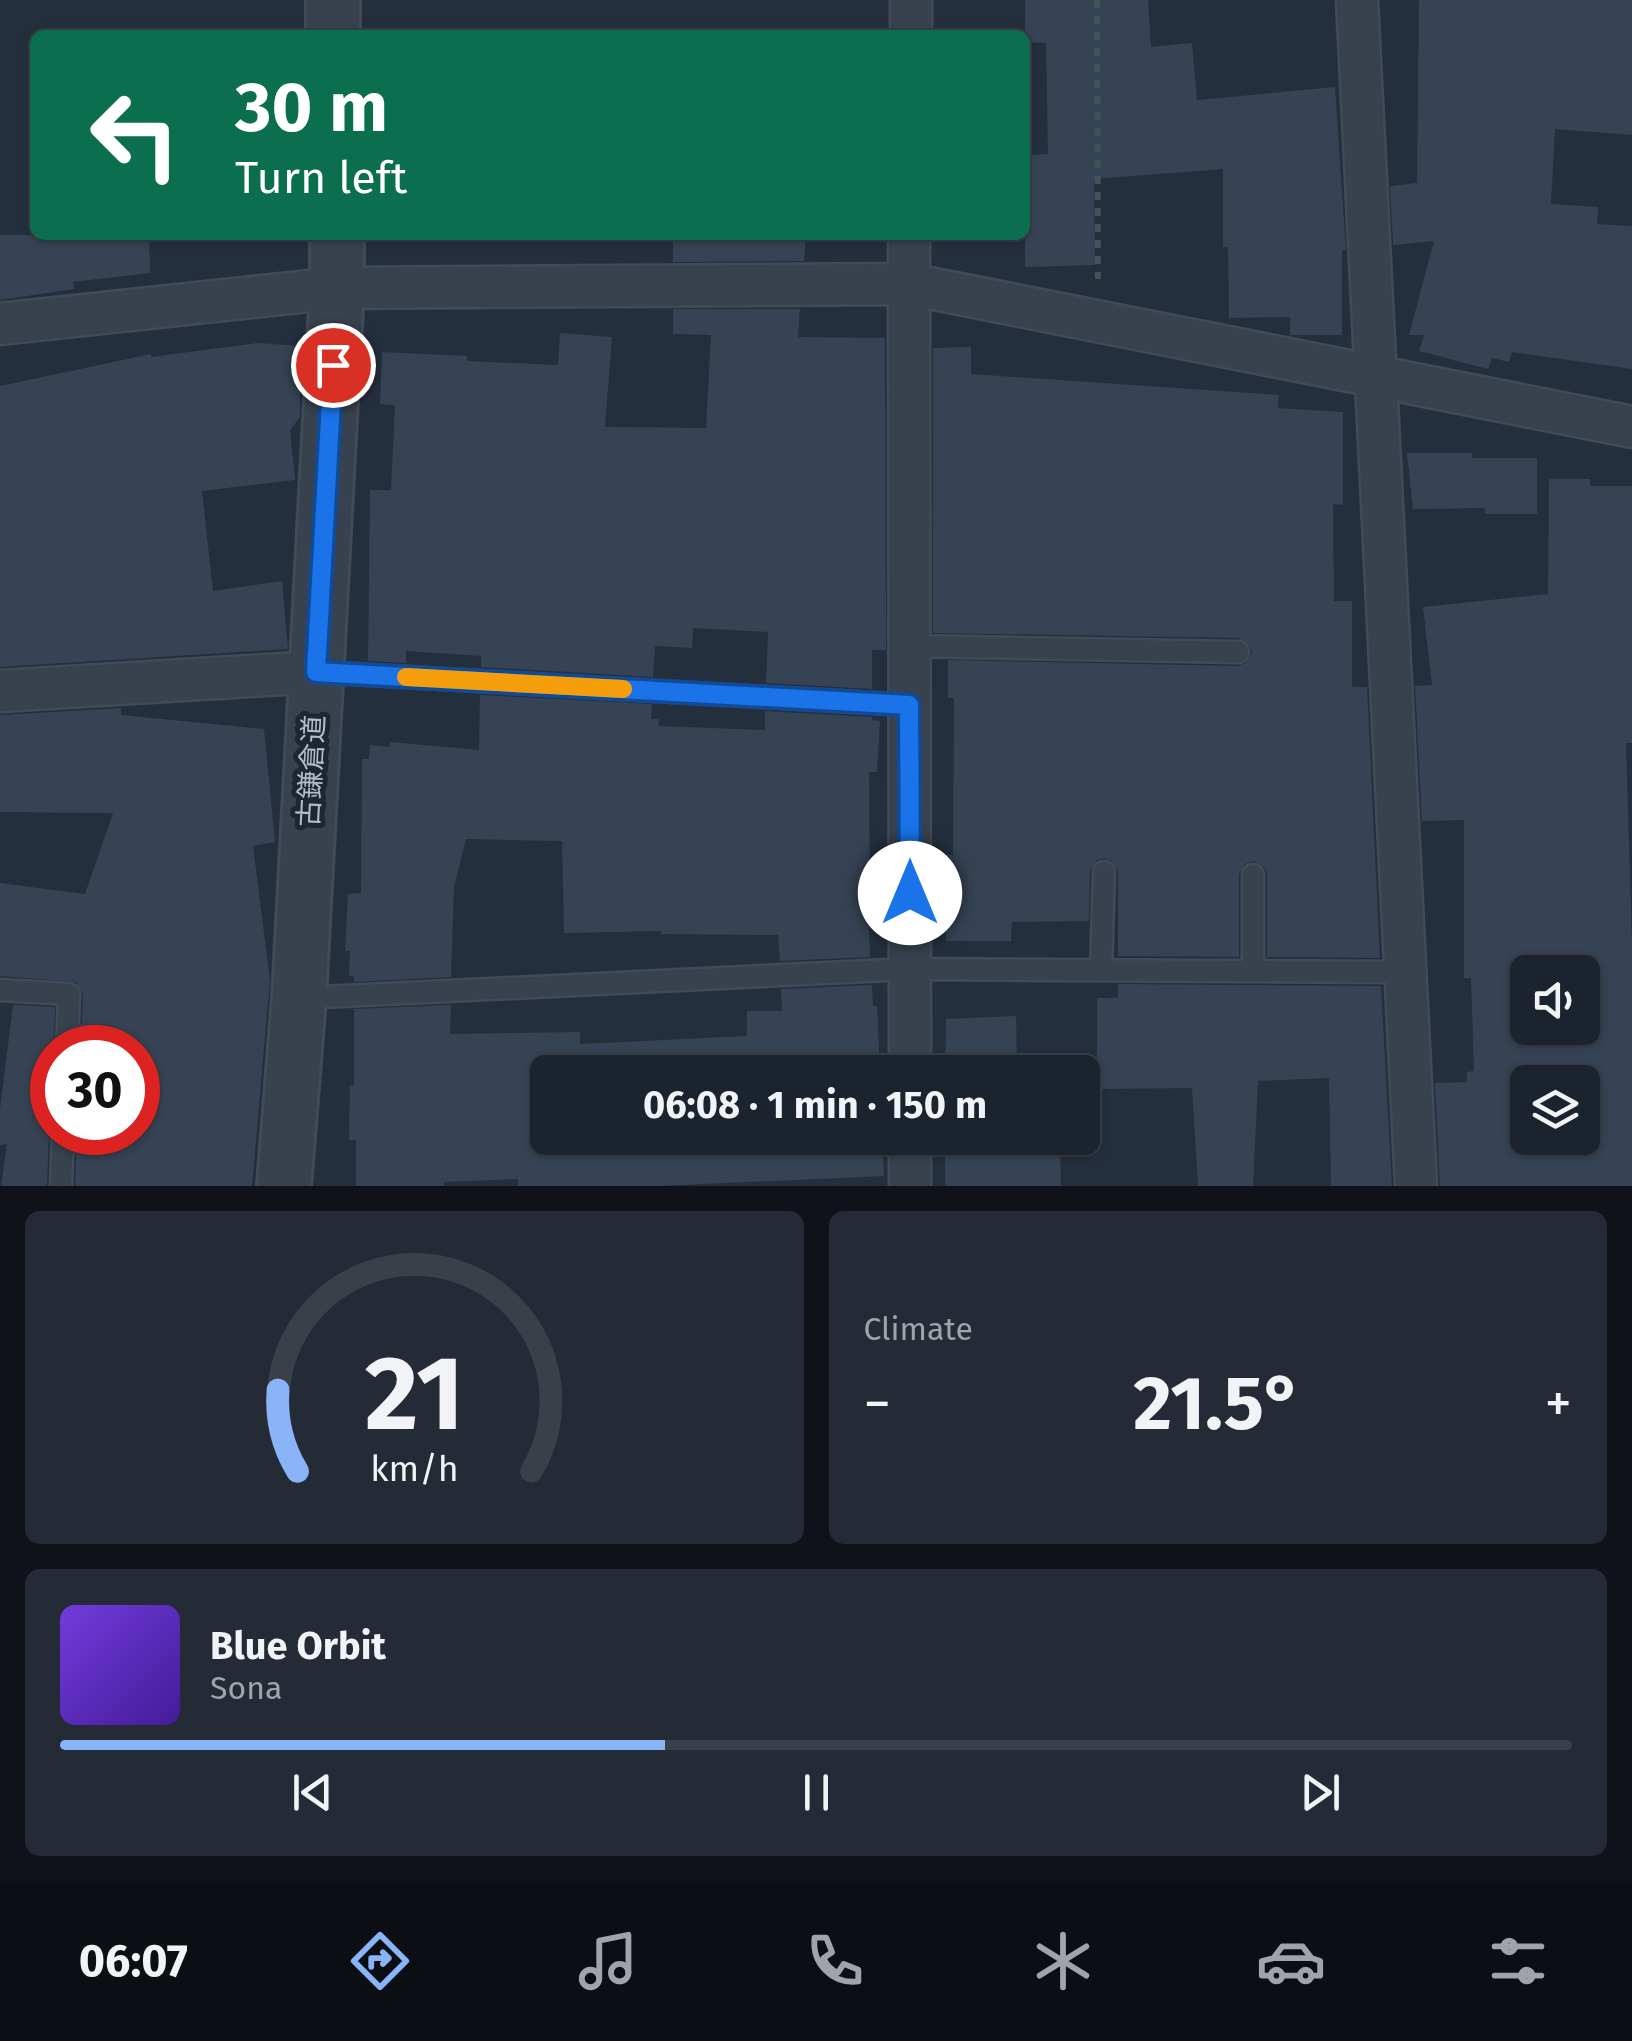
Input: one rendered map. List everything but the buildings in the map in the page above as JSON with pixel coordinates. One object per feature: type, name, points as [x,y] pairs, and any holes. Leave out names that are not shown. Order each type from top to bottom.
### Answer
[{"type":"street","points":[[333,0],[334,30]]},
{"type":"street","points":[[910,30],[911,0]]},
{"type":"street","points":[[1357,0],[1416,1186]]},
{"type":"street","name":"古鎌倉道","points":[[284,1186],[299,998],[338,288],[336,240]]},
{"type":"street","points":[[909,240],[910,1055]]},
{"type":"street","points":[[0,324],[338,288],[909,284],[1628,426]]},
{"type":"street","points":[[0,691],[316,672]]},
{"type":"street","points":[[910,1155],[910,1186]]},
{"type":"lane","points":[[909,646],[1238,652]]},
{"type":"lane","points":[[316,672],[909,705]]},
{"type":"lane","points":[[1101,970],[1104,872]]},
{"type":"lane","points":[[1253,876],[1254,970]]},
{"type":"lane","points":[[299,998],[910,969],[1404,972]]},
{"type":"lane","points":[[0,990],[69,994],[68,1025]]},
{"type":"lane","points":[[61,1186],[62,1155]]},
{"type":"path","points":[[1097,0],[1098,322]]},
{"type":"slow traffic","points":[[406,677],[623,689]]},
{"type":"route","points":[[333,365],[316,672],[909,705],[910,893]]}]
